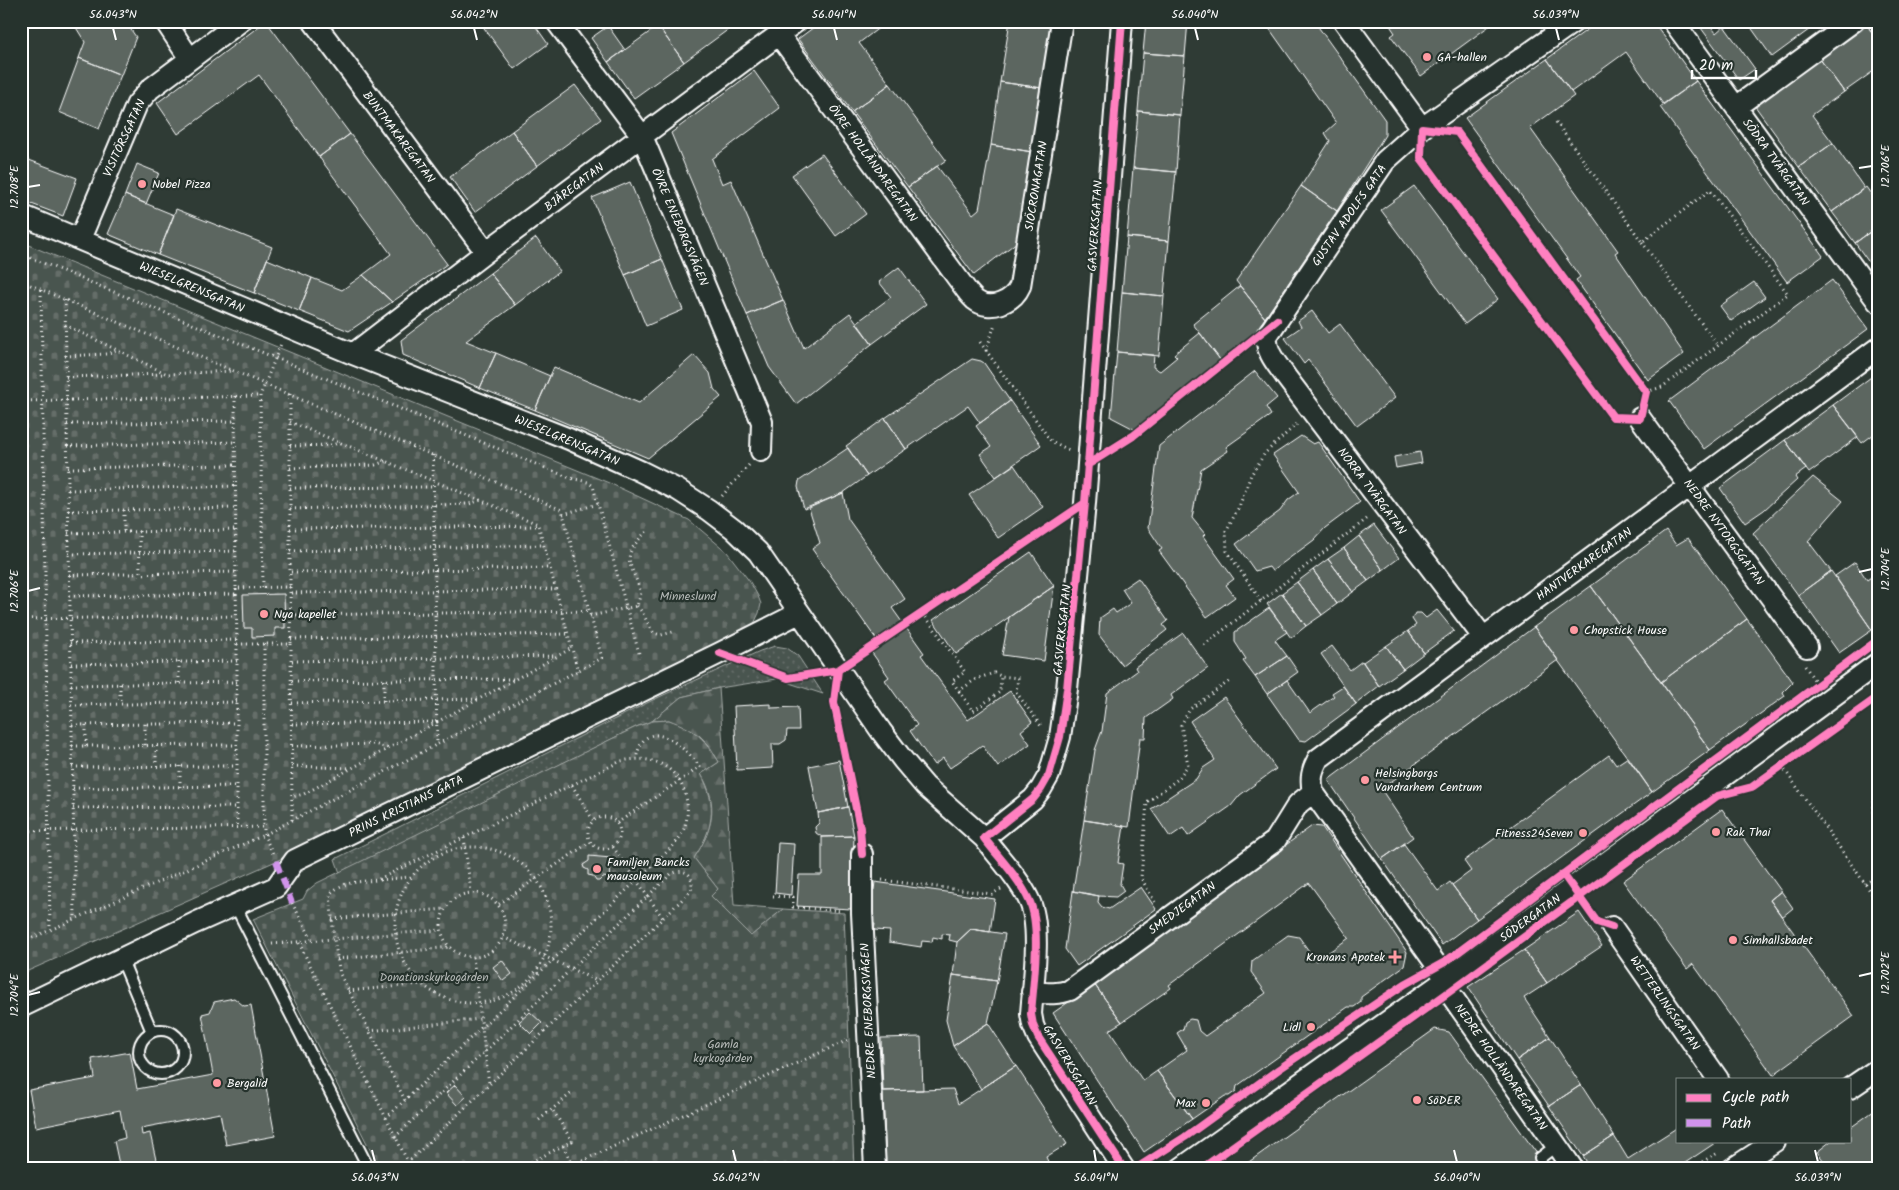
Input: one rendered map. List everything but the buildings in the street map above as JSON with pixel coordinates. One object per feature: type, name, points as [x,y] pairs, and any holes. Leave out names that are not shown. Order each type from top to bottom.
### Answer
[{"type":"street","points":[[165,21],[190,59]]},
{"type":"street","name":"VISITÖRSGATAN","points":[[80,239],[137,104],[150,89],[241,21]]},
{"type":"street","name":"BUNTMAKAREGATAN","points":[[312,21],[486,252]]},
{"type":"street","name":"ÖVRE ENEBORGSVÄGEN","points":[[556,21],[642,136],[762,422],[761,451]]},
{"type":"street","name":"BJÄREGATAN","points":[[353,354],[486,252],[797,21]]},
{"type":"street","name":"SIÖCRONAGATAN","points":[[966,291],[980,303],[996,304],[1012,298],[1020,286],[1062,21]]},
{"type":"street","name":"GASVERKSGATAN","points":[[1122,21],[1085,503],[1067,689],[1060,737],[1055,757],[1041,789],[1033,799],[984,838],[1029,899],[1036,924],[1031,1014],[1038,1037],[1084,1111],[1124,1169]]},
{"type":"street","points":[[1344,21],[1422,128]]},
{"type":"street","name":"GUSTAV ADOLFS GATA","points":[[1266,340],[1277,320],[1385,161],[1422,128],[1575,21]]},
{"type":"street","name":"SÖDRA TVÄRGATAN","points":[[1673,21],[1878,302]]},
{"type":"street","points":[[1736,107],[1854,21]]},
{"type":"street","name":"ÖVRE HOLLÄNDAREGATAN","points":[[779,35],[966,291]]},
{"type":"street","name":"WIESELGRENSGATAN","points":[[21,216],[353,354],[569,439],[678,490],[710,510],[734,529],[758,552],[903,760],[925,786],[984,838]]},
{"type":"street","name":"NORRA TVÄRGATAN","points":[[1266,340],[1270,354],[1311,411],[1483,638]]},
{"type":"street","name":"HANTVERKAREGATAN","points":[[1313,792],[1311,777],[1318,759],[1878,348]]},
{"type":"street","name":"NEDRE NYTORGSGATAN","points":[[1640,418],[1807,647]]},
{"type":"street","name":"PRINS KRISTIANS GATA","points":[[21,1007],[276,887],[295,860],[799,613]]},
{"type":"street","name":"SÖDERGATAN","points":[[1180,1169],[1446,980],[1878,663]]},
{"type":"street","name":"SMEDJEGATAN","points":[[1032,992],[1052,994],[1070,990],[1275,841],[1298,804],[1313,792]]},
{"type":"street","name":"NEDRE HOLLÄNDAREGATAN","points":[[1313,792],[1446,980],[1449,992],[1573,1169]]},
{"type":"street","name":"NEDRE ENEBORGSVÄGEN","points":[[862,854],[862,912],[875,1169]]},
{"type":"street","name":"WETTERLINGSGATAN","points":[[1612,928],[1717,1078]]},
{"type":"street","points":[[1852,1087],[1878,1068]]},
{"type":"street","points":[[1732,1169],[1768,1143]]},
{"type":"lane","points":[[236,905],[369,1169]]},
{"type":"lane","points":[[122,960],[152,1032]]},
{"type":"lane","points":[[164,1030],[170,1032],[182,1044],[181,1062],[178,1067],[168,1073],[162,1074],[150,1071],[142,1063],[141,1045],[147,1035],[152,1032],[164,1030]]},
{"type":"lane","points":[[1540,1158],[1557,1145]]},
{"type":"path","points":[[1556,122],[1718,346]]},
{"type":"path","points":[[1642,242],[1710,190],[1788,294],[1662,387],[1646,392]]},
{"type":"path","points":[[21,254],[570,478],[588,482],[593,486],[640,657]]},
{"type":"path","points":[[21,282],[265,383],[562,510],[602,658],[264,835],[22,942],[21,837]]},
{"type":"path","points":[[41,290],[50,930]]},
{"type":"path","points":[[65,300],[75,919]]},
{"type":"path","points":[[65,325],[167,374]]},
{"type":"path","points":[[980,342],[1051,441]]},
{"type":"path","points":[[263,587],[260,396],[280,348]]},
{"type":"path","points":[[66,356],[106,354],[117,350]]},
{"type":"path","points":[[66,377],[235,371]]},
{"type":"path","points":[[290,394],[292,821]]},
{"type":"path","points":[[235,396],[237,827]]},
{"type":"path","points":[[21,401],[260,396]]},
{"type":"path","points":[[1261,601],[1228,551],[1226,531],[1239,507],[1251,475],[1265,453],[1311,411]]},
{"type":"path","points":[[67,424],[235,421]]},
{"type":"path","points":[[290,422],[538,524],[578,671]]},
{"type":"path","points":[[67,446],[235,442]]},
{"type":"path","points":[[290,446],[333,445],[340,442]]},
{"type":"path","points":[[710,510],[761,451]]},
{"type":"path","points":[[433,455],[437,745]]},
{"type":"path","points":[[290,468],[375,465],[386,461]]},
{"type":"path","points":[[68,468],[235,465]]},
{"type":"path","points":[[68,490],[236,486]]},
{"type":"path","points":[[290,488],[433,487]]},
{"type":"path","points":[[290,509],[470,504],[481,500]]},
{"type":"path","points":[[563,514],[598,504]]},
{"type":"path","points":[[1204,644],[1383,506]]},
{"type":"path","points":[[68,511],[235,508]]},
{"type":"path","points":[[124,510],[124,532]]},
{"type":"path","points":[[290,529],[538,526]]},
{"type":"path","points":[[68,533],[236,530]]},
{"type":"path","points":[[139,531],[140,574]]},
{"type":"path","points":[[637,606],[641,593],[628,559],[634,544],[647,531]]},
{"type":"path","points":[[290,550],[544,546]]},
{"type":"path","points":[[69,554],[236,551]]},
{"type":"path","points":[[291,572],[550,568]]},
{"type":"path","points":[[69,575],[236,572]]},
{"type":"path","points":[[236,588],[290,587]]},
{"type":"path","points":[[291,593],[556,589]]},
{"type":"path","points":[[70,596],[236,594]]},
{"type":"path","points":[[590,616],[637,606]]},
{"type":"path","points":[[637,606],[645,615],[654,633],[661,635],[673,632]]},
{"type":"path","points":[[291,615],[589,611]]},
{"type":"path","points":[[923,613],[964,672],[952,681],[973,712],[1000,692],[1001,676]]},
{"type":"path","points":[[21,619],[236,616]]},
{"type":"path","points":[[70,643],[237,642],[264,644],[291,641],[435,636],[568,634]]},
{"type":"path","points":[[264,644],[264,835],[276,861]]},
{"type":"path","points":[[292,797],[304,794],[572,648]]},
{"type":"path","points":[[292,661],[556,656]]},
{"type":"path","points":[[70,664],[237,661]]},
{"type":"path","points":[[179,662],[179,683]]},
{"type":"path","points":[[959,692],[976,679],[994,673],[1001,676],[1018,678],[1016,692],[1043,728]]},
{"type":"path","points":[[1812,688],[1825,678]]},
{"type":"path","points":[[292,681],[516,679]]},
{"type":"path","points":[[384,680],[384,701]]},
{"type":"path","points":[[1166,920],[1141,878],[1147,802],[1178,779],[1188,765],[1182,725],[1190,709],[1231,680]]},
{"type":"path","points":[[71,685],[237,682]]},
{"type":"path","points":[[120,684],[120,704]]},
{"type":"path","points":[[292,703],[479,699]]},
{"type":"path","points":[[72,705],[237,702]]},
{"type":"path","points":[[292,724],[437,722]]},
{"type":"path","points":[[72,725],[237,723]]},
{"type":"path","points":[[145,724],[145,746]]},
{"type":"path","points":[[86,725],[86,746]]},
{"type":"path","points":[[617,823],[700,767],[683,747],[671,740],[658,736],[649,736],[643,740],[636,758]]},
{"type":"path","points":[[292,746],[374,744],[389,748]]},
{"type":"path","points":[[72,746],[237,745]]},
{"type":"path","points":[[156,746],[156,766]]},
{"type":"path","points":[[377,880],[621,761],[636,758],[667,767],[680,780],[686,797],[688,810],[682,835],[386,1118]]},
{"type":"path","points":[[1775,771],[1790,760]]},
{"type":"path","points":[[180,766],[180,787]]},
{"type":"path","points":[[72,767],[237,766]]},
{"type":"path","points":[[292,766],[352,768]]},
{"type":"path","points":[[1782,766],[1878,902]]},
{"type":"path","points":[[572,785],[593,820]]},
{"type":"path","points":[[73,788],[237,786]]},
{"type":"path","points":[[1878,787],[1875,807],[1878,834]]},
{"type":"path","points":[[73,808],[238,807]]},
{"type":"path","points":[[606,816],[612,818],[617,823],[620,835],[618,842],[608,849],[595,847],[590,842],[587,831],[593,820],[606,816]]},
{"type":"path","points":[[21,831],[264,827]]},
{"type":"path","points":[[464,838],[471,892]]},
{"type":"path","points":[[499,904],[590,842]]},
{"type":"path","points":[[476,846],[501,852],[522,863],[536,879],[550,906],[552,934],[546,957],[529,982],[505,997],[478,1003],[451,1000],[422,984],[411,973],[400,953],[396,934],[400,895],[409,877],[428,858],[450,848],[476,846]]},
{"type":"path","points":[[613,846],[663,918]]},
{"type":"path","points":[[395,1137],[671,874],[678,870],[690,875],[693,886],[691,891],[400,1169]]},
{"type":"path","points":[[1865,884],[1878,876]]},
{"type":"path","points":[[405,1100],[340,974],[334,939],[330,894],[344,884],[409,877]]},
{"type":"path","points":[[863,877],[992,894],[1016,880]]},
{"type":"path","points":[[471,892],[486,895],[499,904],[504,914],[506,926],[498,946],[482,956],[473,957],[460,955],[450,947],[444,939],[440,923],[445,908],[452,900],[460,895],[471,892]]},
{"type":"path","points":[[773,896],[793,897],[793,908],[862,912]]},
{"type":"path","points":[[292,903],[313,941]]},
{"type":"path","points":[[332,919],[445,908]]},
{"type":"path","points":[[257,946],[441,930]]},
{"type":"path","points":[[503,937],[597,981]]},
{"type":"path","points":[[299,942],[408,1162]]},
{"type":"path","points":[[337,959],[450,947]]},
{"type":"path","points":[[473,957],[489,1084]]},
{"type":"path","points":[[348,991],[422,984]]},
{"type":"path","points":[[369,1031],[480,1019]]},
{"type":"path","points":[[563,1146],[574,1167],[869,1030]]},
{"type":"path","points":[[539,1120],[573,1092]]},
{"type":"path","points":[[518,1169],[572,1141],[552,1109]]},
{"type":"path","points":[[1689,1169],[1722,1150]]},
{"type":"green space","name":"Minneslund","points":[[21,242],[609,483],[689,520],[727,552],[750,582],[761,604],[753,626],[448,778],[276,861],[21,974]]},
{"type":"green space","points":[[775,646],[787,648],[798,656],[823,694],[777,679],[719,688],[681,697],[652,721],[636,727],[340,873],[335,859],[657,698]]},
{"type":"green space","points":[[719,688],[734,905],[783,909],[751,936],[711,896],[718,889],[694,858],[706,837],[712,806],[707,785],[701,774],[719,762],[709,745],[699,735],[669,720],[652,721],[681,697]]},
{"type":"green space","name":"Donationskyrkogården","points":[[669,720],[693,731],[704,741],[719,762],[701,774],[710,796],[711,817],[706,837],[694,858],[718,889],[711,896],[751,936],[783,909],[844,913],[854,1169],[380,1169],[253,919],[303,899],[307,891],[317,883],[636,727],[652,721]]},
{"type":"marked path","points":[[1568,21],[1571,25]]},
{"type":"marked path","points":[[276,861],[292,903]]},
{"type":"marked path","points":[[354,1169],[366,1163]]},
{"type":"cycle path","points":[[1122,21],[1085,503],[1067,689],[1060,737],[1049,775],[1041,789],[1033,799],[984,838],[1020,884],[1033,911],[1036,956],[1031,1014],[1038,1037],[1124,1169]]},
{"type":"cycle path","points":[[1422,128],[1457,132],[1646,392],[1640,418],[1613,417],[1421,158],[1422,128]]},
{"type":"cycle path","points":[[1087,465],[1133,436],[1277,320]]},
{"type":"cycle path","points":[[720,653],[788,678],[838,670],[1085,503]]},
{"type":"cycle path","points":[[1135,1169],[1185,1137],[1279,1069],[1405,984],[1445,962],[1878,640]]},
{"type":"cycle path","points":[[838,670],[834,702],[860,828],[862,854]]},
{"type":"cycle path","points":[[1201,1169],[1449,992],[1717,796],[1752,787],[1878,697]]},
{"type":"cycle path","points":[[1563,874],[1597,922],[1612,927]]},
{"type":"place","name":"GA-hallen","points":[[1427,57]]},
{"type":"place","name":"Nobel Pizza","points":[[142,184]]},
{"type":"place","name":"Nya kapellet","points":[[264,614]]},
{"type":"place","name":"Chopstick House","points":[[1574,630]]},
{"type":"place","name":"Helsingborgs Vandrarhem Centrum","points":[[1365,780]]},
{"type":"place","name":"Rak Thai","points":[[1716,832]]},
{"type":"place","name":"Fitness24Seven","points":[[1583,833]]},
{"type":"place","name":"Familjen Bancks mausoleum","points":[[597,869]]},
{"type":"place","name":"Simhallsbadet","points":[[1733,940]]},
{"type":"place","name":"Kronans Apotek","points":[[1395,957]]},
{"type":"place","name":"Lidl","points":[[1311,1027]]},
{"type":"place","name":"Bergalid","points":[[217,1083]]},
{"type":"place","name":"SöDER","points":[[1417,1100]]},
{"type":"place","name":"Max","points":[[1206,1103]]},
{"type":"park label","name":"Gamla kyrkogården","points":[[723,1051]]}]
